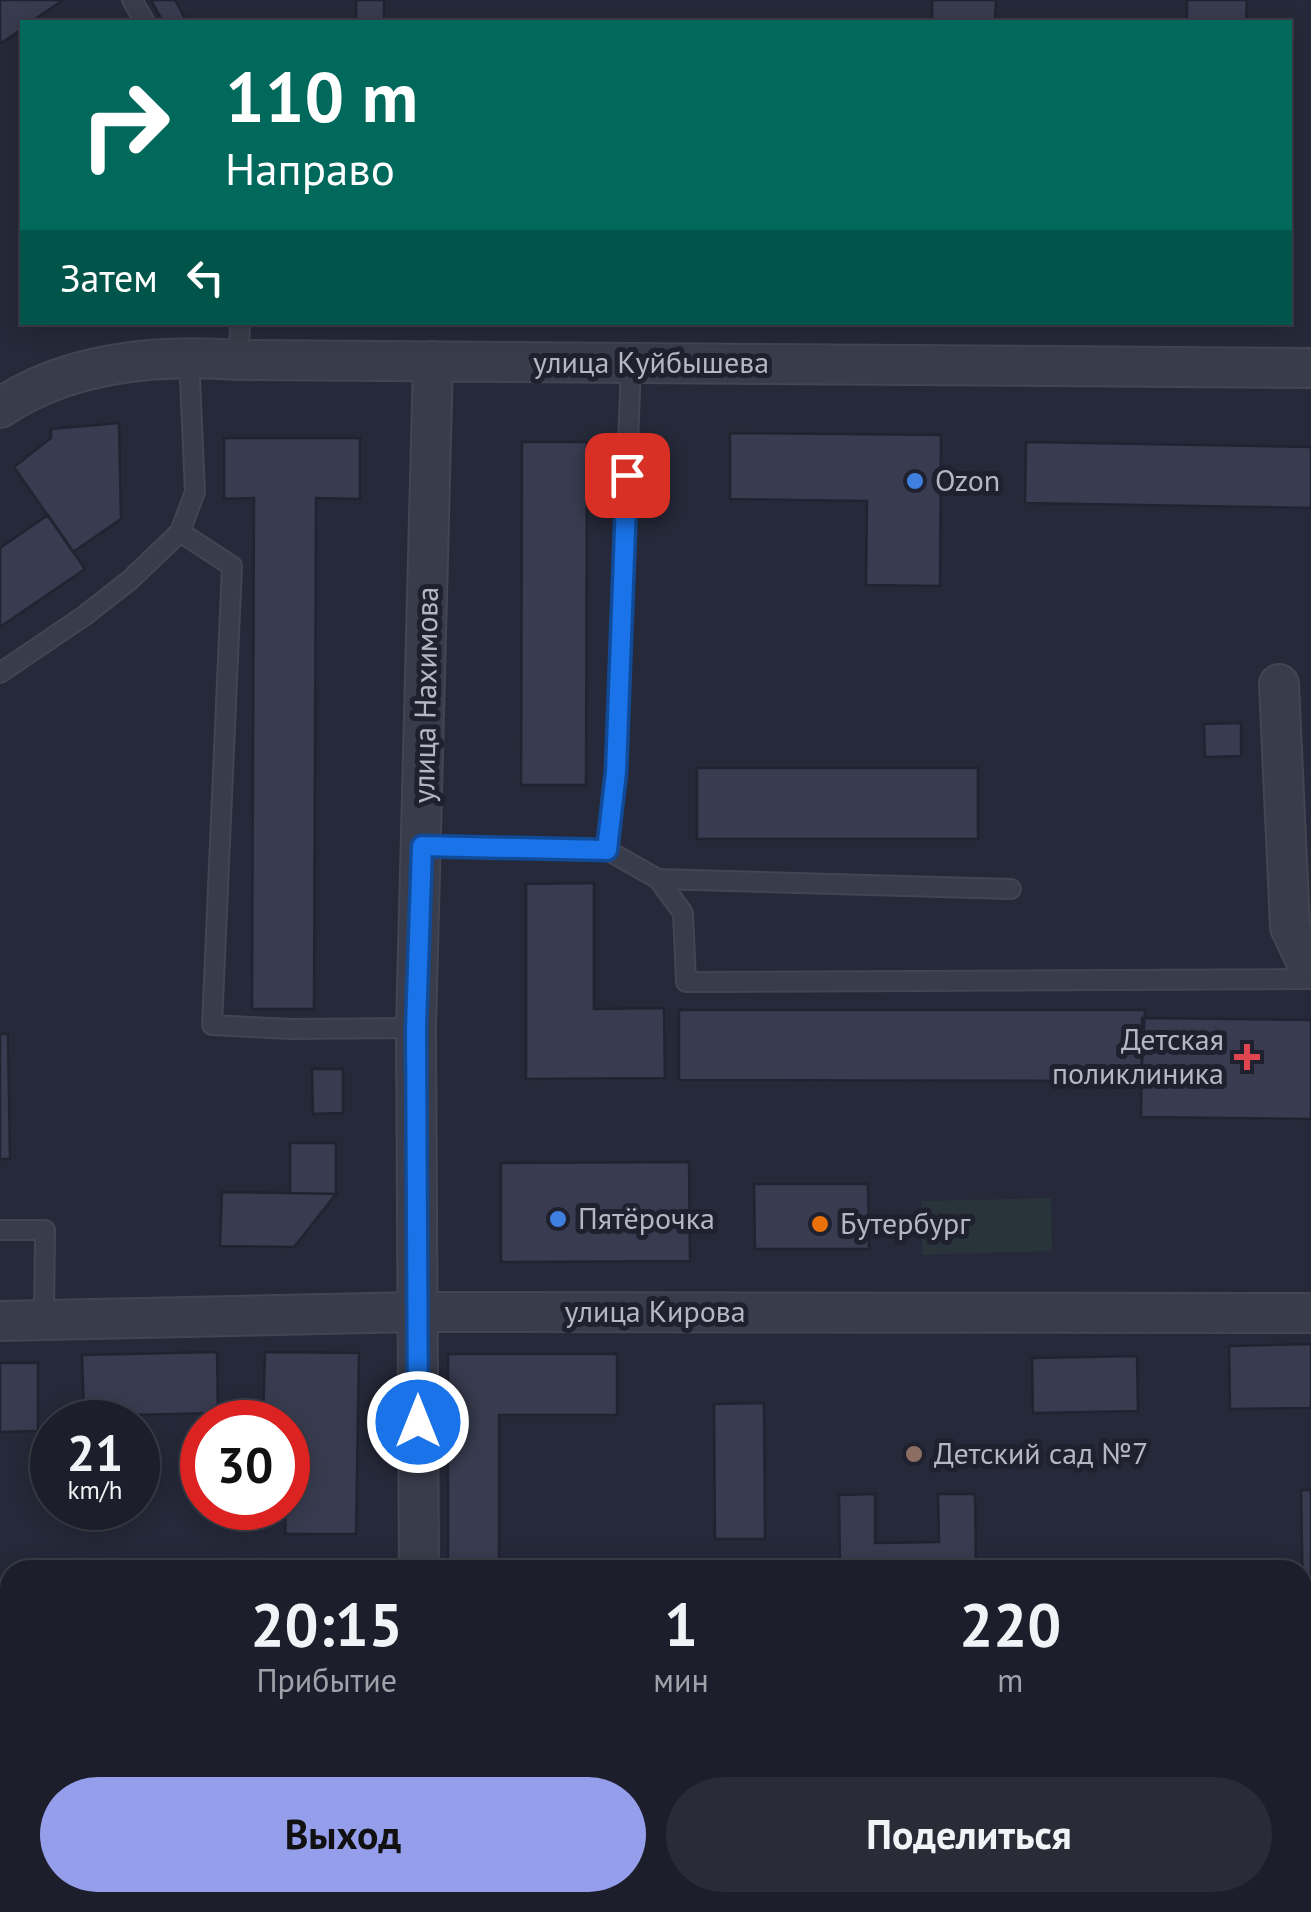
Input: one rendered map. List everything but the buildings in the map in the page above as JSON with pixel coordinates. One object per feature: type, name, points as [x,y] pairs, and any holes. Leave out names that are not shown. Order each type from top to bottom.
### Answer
[{"type":"street","name":"улица Куйбышева","points":[[0,408],[90,367],[189,356],[239,360],[1311,368]]},
{"type":"street","name":"улица Нахимова","points":[[419,1560],[416,1028],[433,361]]},
{"type":"street","points":[[1279,684],[1290,927],[1304,957],[1311,962]]},
{"type":"street","name":"улица Кирова","points":[[0,1321],[416,1312],[1311,1313]]},
{"type":"lane","points":[[239,360],[240,325]]},
{"type":"lane","points":[[0,672],[84,616],[130,580],[180,532],[195,492],[189,356]]},
{"type":"lane","points":[[607,850],[616,772],[632,364]]},
{"type":"lane","points":[[180,532],[232,566],[212,1025],[416,1028]]},
{"type":"lane","points":[[422,846],[607,850],[658,879],[683,913],[686,982],[1311,979]]},
{"type":"lane","points":[[658,879],[1011,889]]},
{"type":"lane","points":[[0,1230],[44,1230],[44,1320]]},
{"type":"shaded area","points":[[1051,1198],[1052,1251],[922,1255],[921,1201]]},
{"type":"place","name":"Ozon","points":[[915,481]]},
{"type":"place","name":"Детская поликлиника","points":[[1247,1057]]},
{"type":"place","name":"Пятёрочка","points":[[558,1219]]},
{"type":"place","name":"Бутербург","points":[[820,1224]]},
{"type":"place","name":"Детский сад №7","points":[[914,1454]]},
{"type":"route","points":[[418,1422],[416,1028],[422,846],[607,850],[616,772],[627,475]]}]
